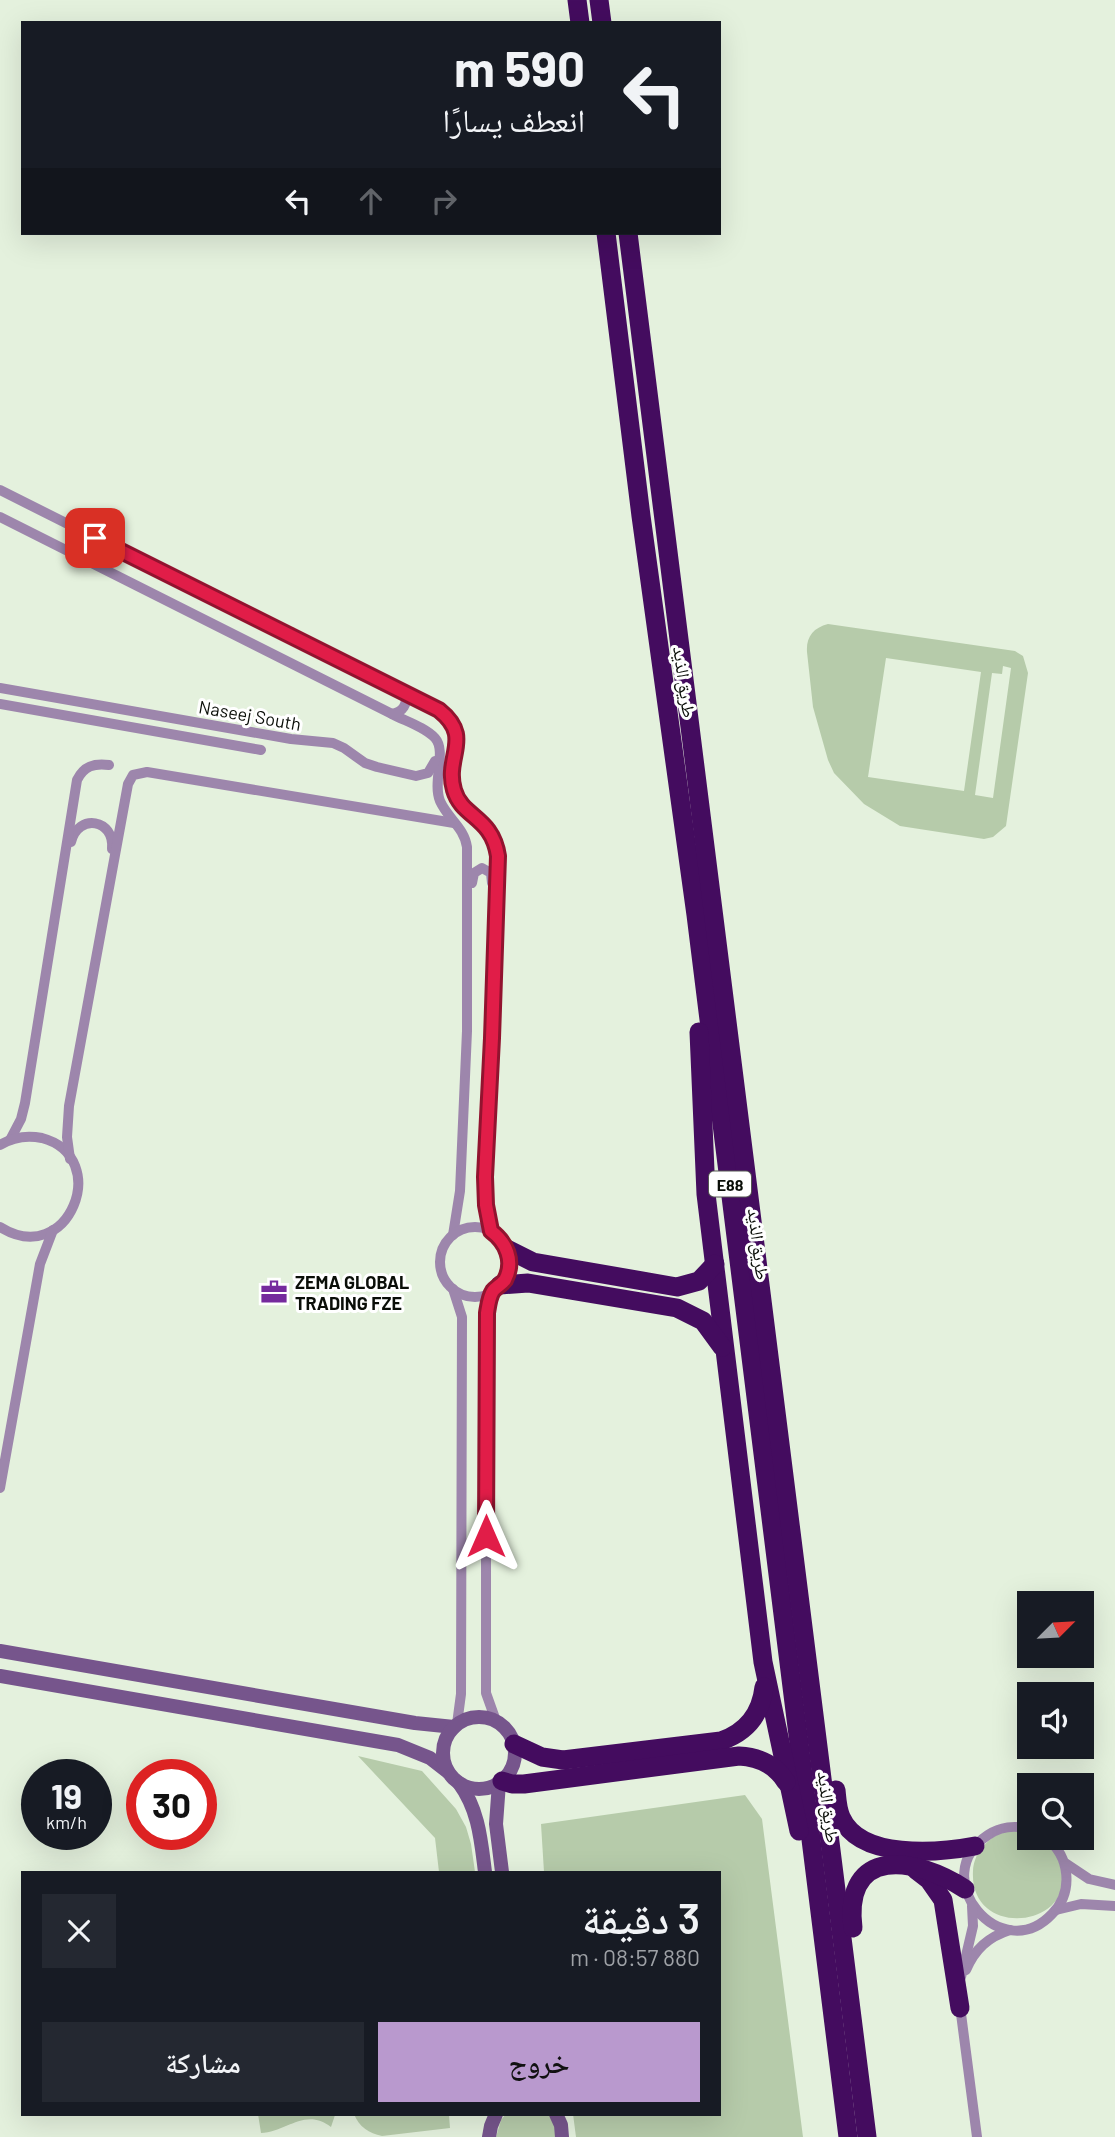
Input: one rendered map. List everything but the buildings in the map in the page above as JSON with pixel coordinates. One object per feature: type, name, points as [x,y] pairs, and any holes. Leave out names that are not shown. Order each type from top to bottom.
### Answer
[{"type":"highway","points":[[577,0],[580,21]]},
{"type":"highway","points":[[599,0],[601,21]]},
{"type":"highway","name":"طريق الذيد","points":[[606,235],[641,516],[696,915],[848,2137]]},
{"type":"highway","name":"طريق الذيد","points":[[628,235],[867,2137]]},
{"type":"highway","points":[[514,1744],[542,1757],[563,1760],[721,1741],[743,1730],[758,1711],[764,1687],[704,1172],[701,1060],[688,940],[696,915]]},
{"type":"highway","points":[[507,1249],[533,1262],[677,1287],[699,1281],[715,1264]]},
{"type":"highway","points":[[496,1289],[528,1283],[677,1308],[703,1321],[716,1336],[725,1353]]},
{"type":"highway","points":[[763,1662],[805,1865],[818,1891]]},
{"type":"highway","points":[[810,1681],[825,1716],[838,1809],[849,1829],[876,1844],[909,1852],[942,1852],[975,1846]]},
{"type":"highway","points":[[500,1782],[518,1784],[749,1756],[769,1764],[790,1790]]},
{"type":"highway","points":[[858,2068],[864,2047],[864,2025],[851,1913],[853,1895],[862,1879],[877,1868],[909,1866],[937,1873],[969,1897]]},
{"type":"highway","points":[[909,1866],[929,1880],[943,1900],[961,2000]]},
{"type":"street","points":[[0,490],[439,710],[452,722],[455,728],[456,750],[452,782],[456,795],[487,827],[497,849],[485,1177],[491,1231]]},
{"type":"street","points":[[0,517],[433,735],[438,743],[440,752],[437,791],[445,810],[463,833],[467,847],[467,1031],[460,1191],[453,1235],[442,1250],[440,1265],[453,1289],[462,1317],[461,1694],[455,1726],[446,1738],[443,1752],[454,1778],[471,1802],[478,1823],[485,1871]]},
{"type":"street","name":"Naseej South","points":[[0,688],[299,740],[326,741],[344,748],[371,766],[422,776],[432,768],[435,751],[431,741],[413,725]]},
{"type":"street","points":[[392,714],[400,712],[405,705],[405,694]]},
{"type":"street","points":[[0,705],[261,750]]},
{"type":"street","points":[[3,1144],[18,1126],[24,1103],[79,776],[90,766],[109,765]]},
{"type":"street","points":[[70,1158],[68,1116],[128,784],[133,775],[143,772],[442,819],[458,824]]},
{"type":"street","points":[[64,862],[75,832],[86,824],[96,823],[108,831],[112,839],[109,862],[111,874]]},
{"type":"street","points":[[467,908],[472,895],[473,875],[482,868],[492,875],[492,897],[496,911]]},
{"type":"street","points":[[0,1227],[16,1235],[44,1234],[53,1230],[70,1214],[78,1195],[77,1174],[70,1158],[48,1140],[29,1136],[3,1144]]},
{"type":"street","points":[[0,1676],[398,1745],[430,1758],[454,1778],[475,1789],[491,1787],[500,1782],[512,1767],[515,1755],[514,1744],[507,1731],[496,1721],[486,1693],[486,1321],[496,1289],[508,1272],[509,1264],[507,1249],[491,1231],[471,1227],[453,1235]]},
{"type":"street","points":[[0,1488],[40,1264],[53,1230]]},
{"type":"street","points":[[453,1289],[468,1296],[485,1295],[496,1289]]},
{"type":"street","points":[[4,1650],[415,1723],[455,1726],[476,1717],[496,1721]]},
{"type":"street","points":[[500,1782],[496,1824],[502,1871]]},
{"type":"street","points":[[977,2137],[961,2000],[963,1964],[973,1926],[966,1867],[975,1846],[992,1832],[1017,1827]]},
{"type":"street","points":[[961,2000],[967,1969],[979,1948],[988,1939],[1011,1929],[1033,1927],[1056,1910],[1067,1883],[1065,1863],[1058,1850]]},
{"type":"street","points":[[1065,1863],[1089,1879],[1115,1885]]},
{"type":"street","points":[[969,1897],[989,1922],[1011,1929]]},
{"type":"street","points":[[1056,1910],[1081,1904],[1115,1906]]},
{"type":"street","points":[[489,2137],[495,2116]]},
{"type":"street","points":[[557,2116],[562,2137]]},
{"type":"green space","points":[[828,624],[1015,651],[1023,656],[1028,673],[1006,826],[993,837],[984,839],[900,826],[864,804],[834,773],[813,707],[807,652],[809,638]],"holes":[[[886,658],[981,672],[964,791],[868,777]],[[1003,666],[1011,668],[993,798],[975,795],[992,673],[1002,674]]]},
{"type":"green space","points":[[358,1756],[422,1771],[456,1809],[466,1827],[475,1871],[439,1871],[435,1838]]},
{"type":"green space","points":[[745,1795],[762,1819],[803,2137],[576,2137],[573,2116],[721,2116],[721,1871],[544,1871],[541,1824]]},
{"type":"green space","points":[[1009,1829],[1017,1829],[1017,1850],[1054,1850],[1060,1865],[1062,1886],[1055,1902],[1041,1913],[1023,1918],[1004,1917],[988,1909],[976,1894],[974,1863],[980,1850]]},
{"type":"green space","points":[[258,2116],[335,2116],[331,2127],[313,2119],[261,2133]]},
{"type":"green space","points":[[355,2116],[449,2116],[450,2128],[382,2136],[365,2129]]},
{"type":"green space","points":[[504,2116],[550,2116],[558,2137],[496,2137]]},
{"type":"place","name":"ZEMA GLOBAL TRADING FZE","points":[[274,1292]]},
{"type":"route","points":[[95,538],[439,710],[455,728],[457,738],[452,782],[456,795],[487,827],[498,856],[485,1191],[491,1231],[507,1249],[509,1264],[505,1279],[492,1292],[487,1313],[486,1536]]}]
